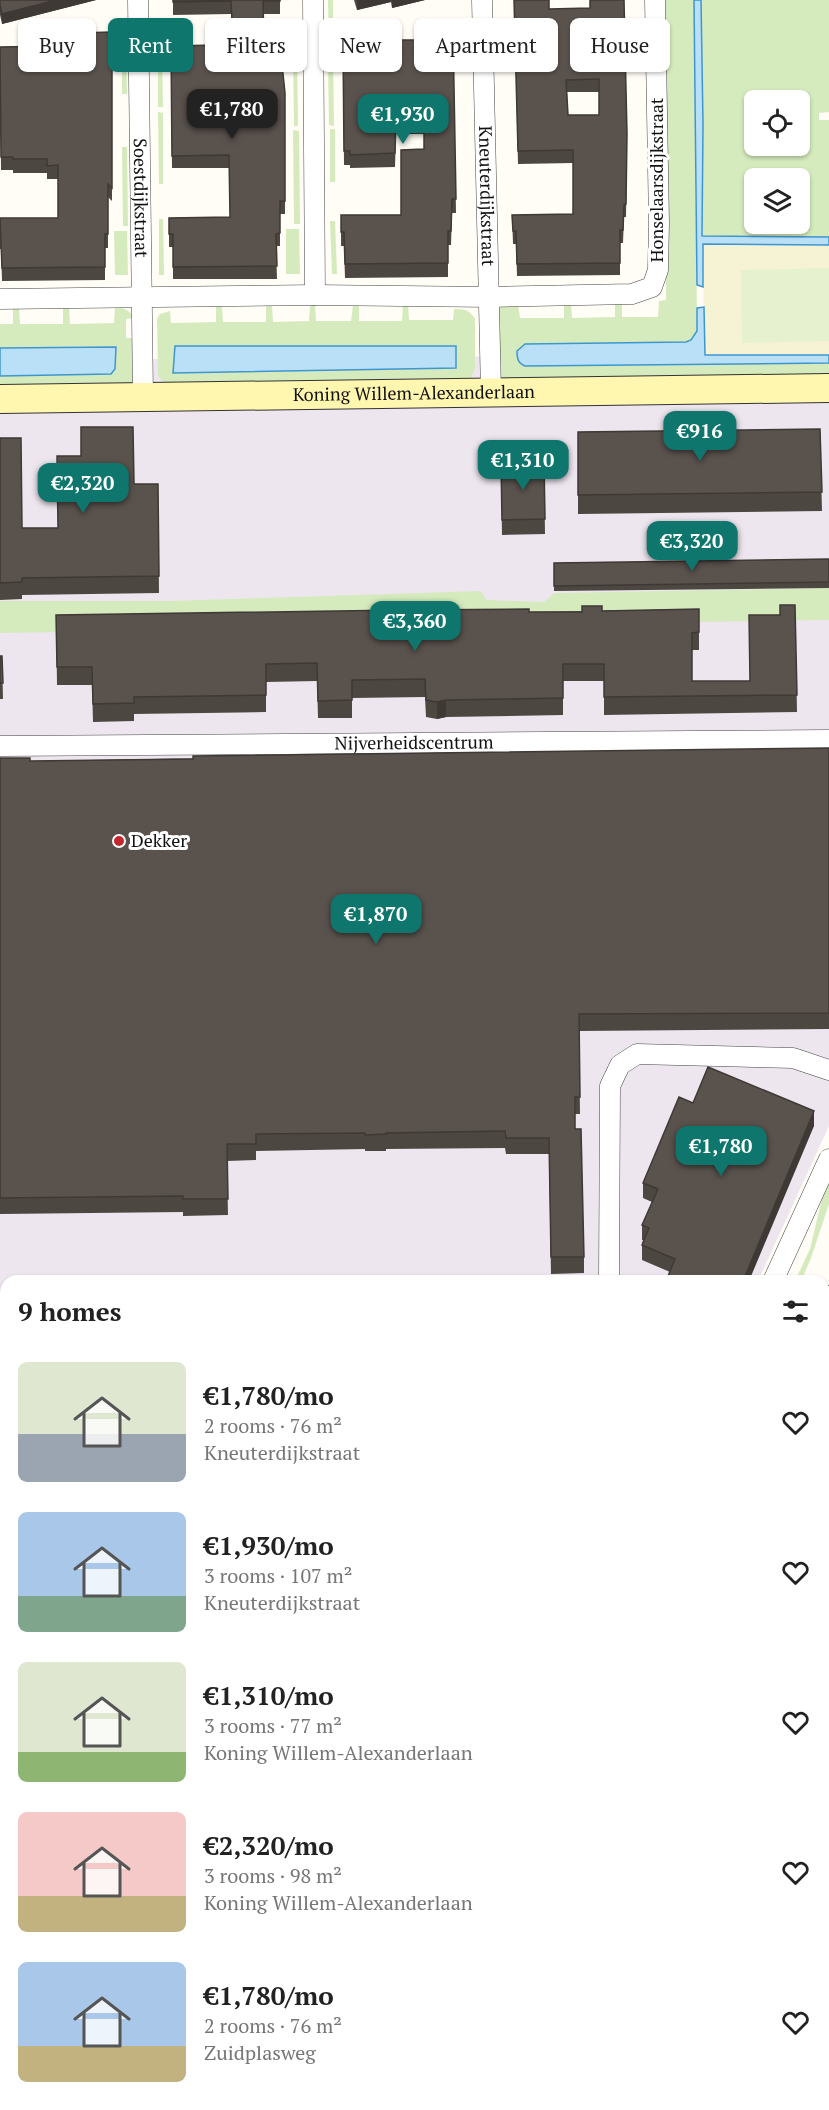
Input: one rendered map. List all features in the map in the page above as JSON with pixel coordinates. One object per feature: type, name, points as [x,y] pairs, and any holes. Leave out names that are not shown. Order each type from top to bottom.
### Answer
[{"type":"street","name":"Soestdijkstraat","points":[[138,0],[143,396]]},
{"type":"street","points":[[313,0],[315,295]]},
{"type":"street","name":"Kneuterdijkstraat","points":[[482,0],[491,392]]},
{"type":"street","name":"Honselaarsdijkstraat","points":[[490,297],[632,294],[652,288],[658,270],[659,223],[655,0]]},
{"type":"street","points":[[0,299],[143,299],[315,295],[490,297]]},
{"type":"street","name":"Koning Willem-Alexanderlaan","points":[[0,399],[829,388]]},
{"type":"street","name":"Nijverheidscentrum","points":[[0,746],[829,740]]},
{"type":"street","points":[[609,1275],[610,1086],[620,1065],[637,1054],[793,1058],[829,1070]]},
{"type":"street","points":[[776,1275],[829,1159]]},
{"type":"shaded area","points":[[703,244],[829,245],[829,355],[704,355]]},
{"type":"shaded area","points":[[695,355],[829,359],[829,1126],[761,1275],[0,1275],[0,360]]},
{"type":"green space","points":[[328,0],[333,0],[333,18],[328,18]]},
{"type":"green space","points":[[664,0],[694,0],[697,331],[691,340],[686,342],[525,366],[829,363],[829,380],[503,381],[497,373],[497,311],[501,307],[518,304],[520,318],[564,318],[564,303],[571,303],[572,318],[615,317],[615,302],[622,302],[622,317],[658,317],[659,301],[666,300],[664,72],[670,72],[670,18],[664,18]]},
{"type":"green space","points":[[701,0],[829,0],[829,112],[819,113],[819,120],[829,120],[829,237],[702,237]]},
{"type":"green space","points":[[122,72],[127,72],[127,94],[122,94]]},
{"type":"green space","points":[[158,72],[162,72],[163,107],[158,107]]},
{"type":"green space","points":[[293,72],[297,72],[298,126],[294,126]]},
{"type":"green space","points":[[328,72],[333,72],[334,126],[329,125]]},
{"type":"green space","points":[[158,112],[163,113],[163,184],[159,184]]},
{"type":"green space","points":[[330,129],[335,129],[335,182],[330,182]]},
{"type":"green space","points":[[293,130],[299,131],[300,224],[294,224]]},
{"type":"green space","points":[[122,147],[127,147],[128,226],[123,226]]},
{"type":"green space","points":[[159,219],[163,219],[164,275],[159,275]]},
{"type":"green space","points":[[330,221],[335,221],[337,274],[332,274]]},
{"type":"green space","points":[[286,229],[299,229],[300,274],[286,274]]},
{"type":"green space","points":[[114,231],[127,231],[128,275],[115,275]]},
{"type":"green space","points":[[829,268],[829,341],[742,343],[741,270]]},
{"type":"green space","points":[[403,304],[408,304],[409,320],[453,320],[454,309],[471,313],[475,319],[475,368],[471,378],[466,380],[164,383],[158,376],[157,319],[160,314],[170,311],[171,323],[216,322],[216,306],[222,307],[223,322],[266,322],[266,306],[272,306],[273,322],[309,321],[310,305],[315,305],[316,321],[351,321],[353,305],[359,305],[359,321],[402,321]],"holes":[[[175,346],[456,346],[456,368],[173,372]]]},
{"type":"green space","points":[[115,307],[126,310],[134,318],[126,319],[126,338],[135,338],[134,379],[130,384],[0,391],[0,376],[111,374],[114,372],[115,347],[0,348],[0,324],[13,324],[13,308],[19,308],[20,324],[63,324],[63,308],[69,308],[70,324],[114,323]]},
{"type":"green space","points":[[829,588],[829,620],[0,633],[0,601],[169,601],[481,591],[486,600],[544,602],[554,593]]},
{"type":"green space","points":[[829,1178],[829,1204],[804,1275],[798,1275],[810,1249]]},
{"type":"water","points":[[694,0],[701,0],[702,236],[829,237],[829,245],[703,244],[703,287],[697,285]]},
{"type":"water","points":[[704,307],[705,355],[829,355],[829,363],[525,366],[518,358],[517,351],[525,344],[686,342],[691,340],[697,331],[697,308]]},
{"type":"water","points":[[175,346],[456,346],[456,368],[173,373]]},
{"type":"water","points":[[116,347],[115,369],[111,374],[0,376],[0,348]]},
{"type":"building","points":[[0,0],[56,0],[2,14]]},
{"type":"building","points":[[173,0],[280,0],[263,1],[263,18],[232,18],[231,1],[173,2]]},
{"type":"building","points":[[514,0],[549,0],[549,9],[590,8],[590,0],[624,0],[624,18],[570,18],[570,72],[626,72],[627,134],[626,204],[624,205],[623,230],[620,230],[620,263],[517,264],[516,231],[513,231],[512,215],[573,214],[573,150],[518,151],[516,72],[558,72],[558,18],[514,18]],"holes":[[[599,79],[599,115],[568,115],[566,80]]]},
{"type":"building","points":[[96,32],[108,32],[108,72],[112,72],[112,188],[108,184],[108,234],[105,234],[105,267],[2,268],[0,218],[58,218],[58,165],[47,166],[47,159],[1,157],[0,47],[18,47],[18,72],[96,72]]},
{"type":"building","points":[[402,40],[414,40],[414,72],[454,72],[456,199],[452,199],[451,231],[448,231],[448,263],[345,264],[341,215],[401,215],[401,150],[424,149],[424,120],[396,120],[395,153],[350,155],[350,151],[344,151],[343,72],[402,72]]},
{"type":"building","points":[[205,45],[205,72],[283,72],[285,93],[285,201],[280,201],[280,233],[276,234],[277,266],[173,267],[173,234],[169,234],[169,218],[230,217],[229,155],[172,156],[171,72],[193,72],[193,46]]},
{"type":"building","points":[[81,427],[133,427],[134,484],[158,484],[159,576],[22,578],[22,582],[0,583],[0,438],[21,438],[22,528],[58,528],[57,456],[81,456]]},
{"type":"building","points":[[820,429],[822,492],[578,495],[578,432]]},
{"type":"building","points":[[501,462],[544,462],[545,519],[502,520]]},
{"type":"building","points":[[829,559],[829,582],[554,586],[554,563]]},
{"type":"building","points":[[780,605],[795,605],[797,695],[604,697],[604,664],[563,664],[563,698],[437,702],[426,700],[425,679],[352,680],[352,700],[318,701],[317,663],[266,664],[266,695],[134,697],[134,703],[93,704],[92,667],[57,667],[56,615],[529,609],[529,612],[582,612],[582,606],[602,606],[602,611],[699,609],[699,632],[692,633],[692,681],[750,681],[749,615],[780,615]]},
{"type":"building","points":[[0,656],[2,656],[3,683],[0,683]]},
{"type":"building","points":[[829,748],[829,1013],[579,1014],[580,1097],[575,1097],[575,1129],[581,1129],[584,1257],[551,1257],[549,1138],[506,1138],[505,1131],[365,1135],[365,1133],[256,1134],[256,1144],[227,1144],[228,1199],[183,1199],[183,1196],[0,1198],[0,758],[30,758],[30,761],[193,759],[193,756]]},
{"type":"building","points":[[708,1067],[814,1111],[746,1275],[668,1275],[675,1259],[642,1245],[649,1228],[642,1225],[658,1189],[643,1183],[679,1097],[693,1103]]},
{"type":"place","name":"Dekker","points":[[119,841]]}]
